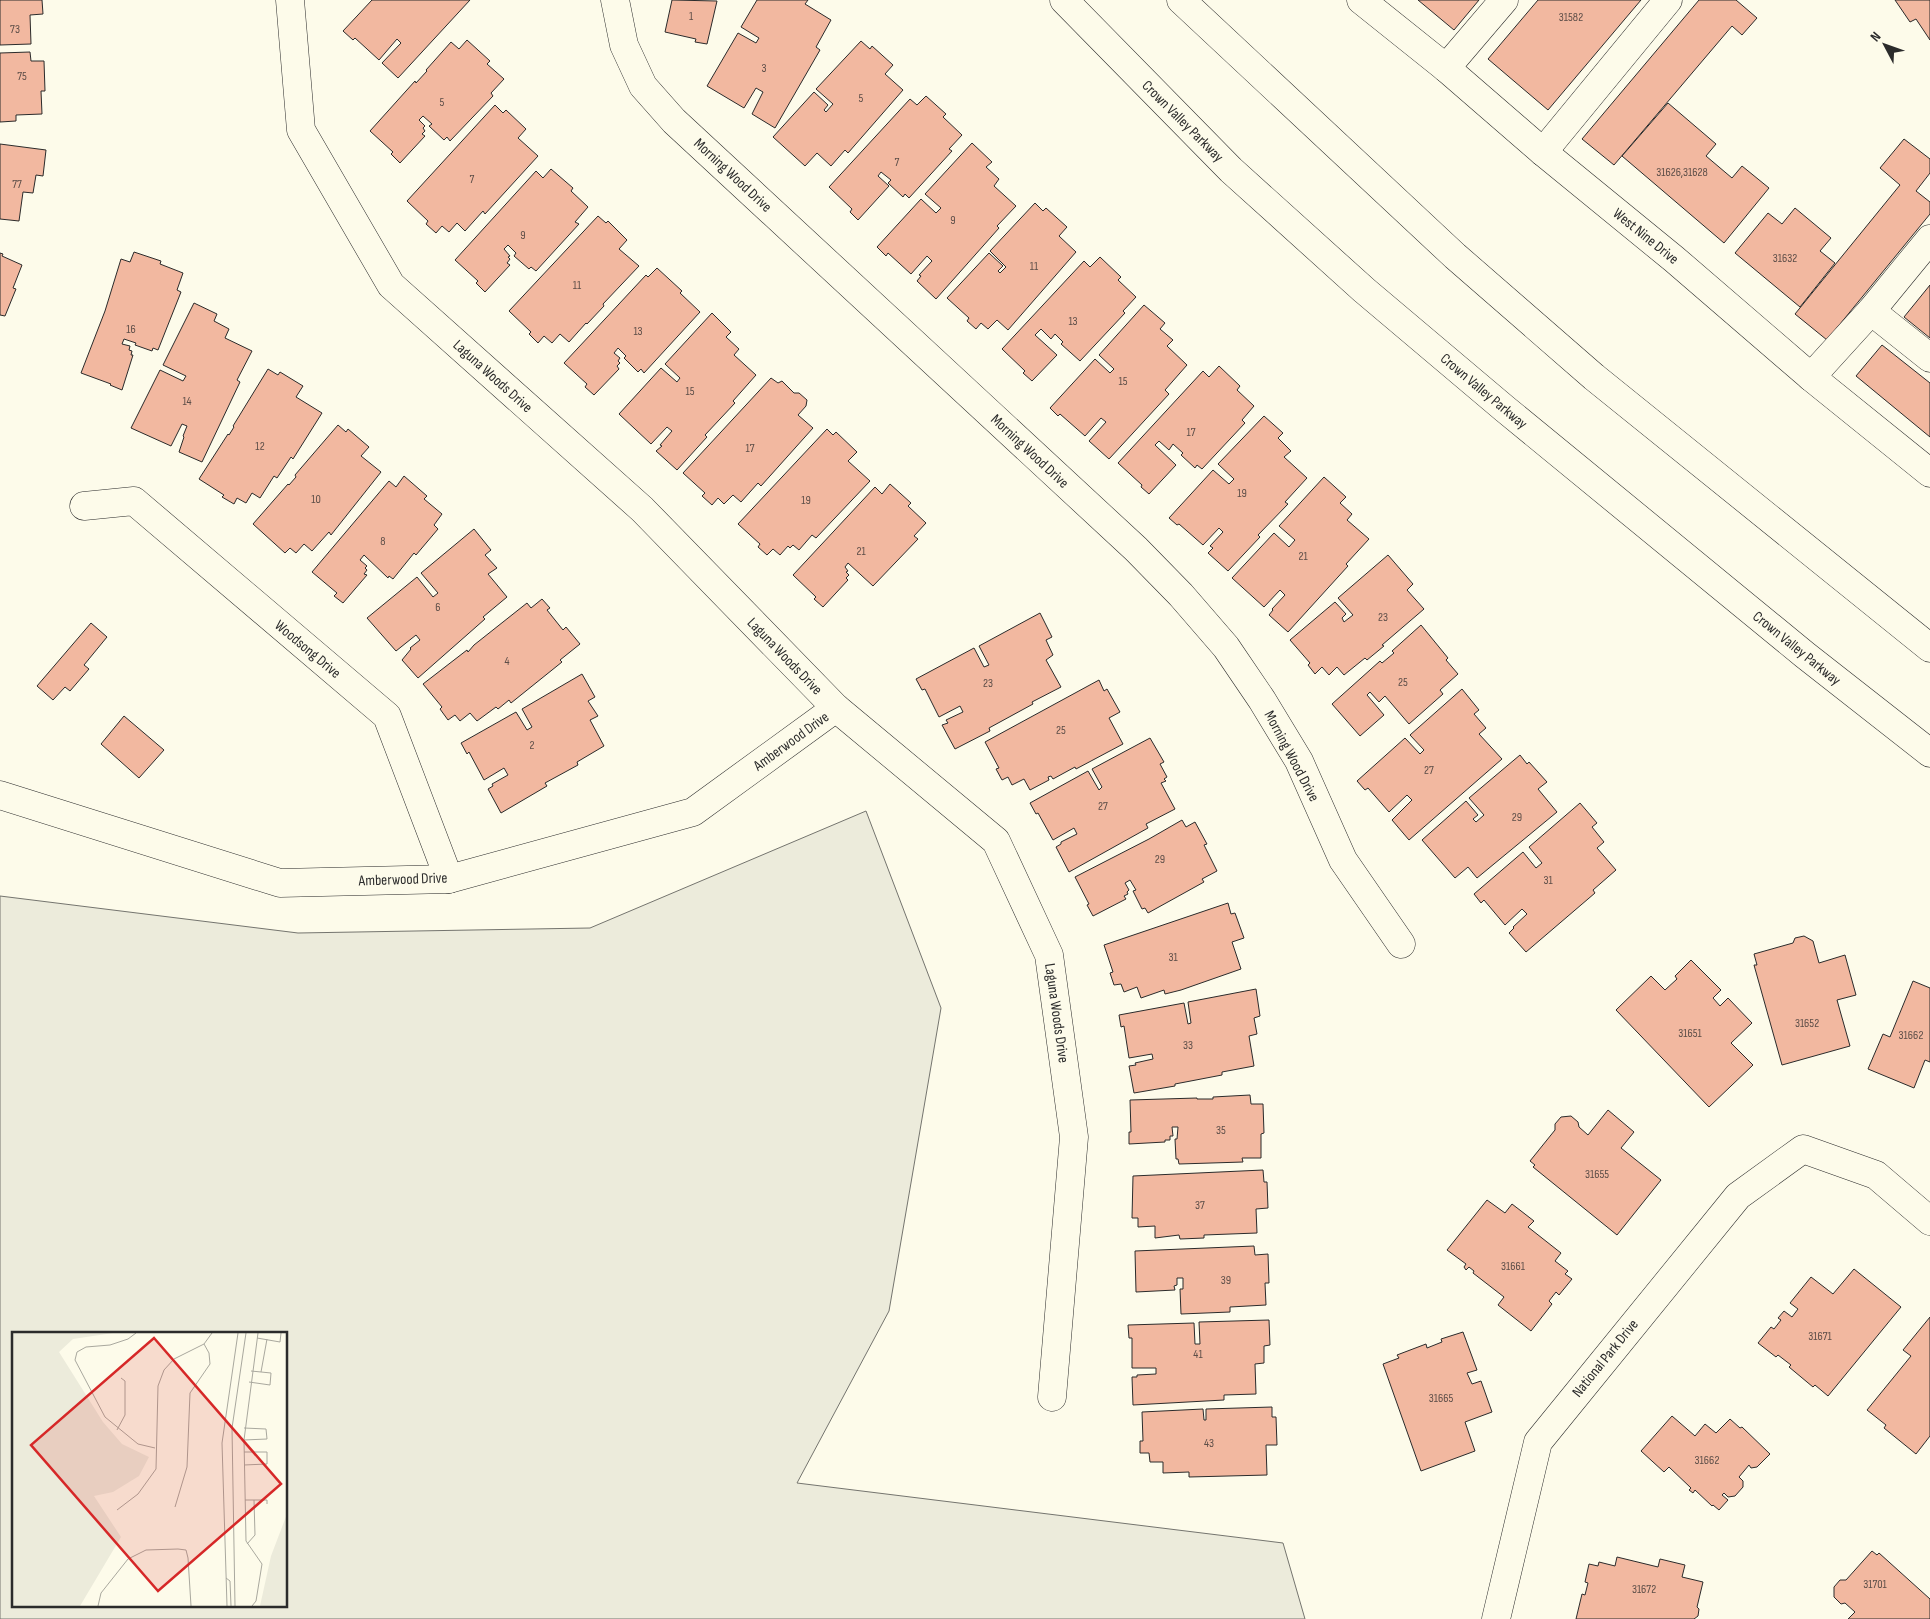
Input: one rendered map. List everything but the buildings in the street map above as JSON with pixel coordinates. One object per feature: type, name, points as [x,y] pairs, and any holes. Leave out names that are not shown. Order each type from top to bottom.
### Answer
[{"type":"street","name":"Laguna Woods Drive","points":[[290,0],[301,130],[391,285],[642,509],[836,708],[996,841],[1049,955],[1074,1137],[1052,1397]]},
{"type":"street","name":"Morning Wood Drive","points":[[615,0],[624,45],[643,86],[674,121],[1136,549],[1181,595],[1226,647],[1262,700],[1298,761],[1343,860],[1401,944]]},
{"type":"street","name":"Crown Valley Parkway","points":[[1064,0],[1231,170],[1364,290],[1505,409],[1805,655],[1930,754]]},
{"type":"street","points":[[1181,0],[1455,256],[1594,378],[1930,648]]},
{"type":"street","name":"West Nine Drive","points":[[1361,0],[1446,68],[1543,152],[1930,473]]},
{"type":"street","points":[[1446,68],[1504,0]]},
{"type":"street","points":[[1543,152],[1668,0]]},
{"type":"street","points":[[1812,377],[1871,311],[1930,239]]},
{"type":"street","points":[[1871,311],[1930,358]]},
{"type":"street","name":"Woodsong Drive","points":[[84,506],[134,501],[387,716],[449,879]]},
{"type":"street","name":"Amberwood Drive","points":[[0,795],[280,883],[449,879],[693,812],[836,708]]},
{"type":"street","name":"National Park Drive","points":[[1496,1619],[1538,1442],[1738,1196],[1802,1149],[1876,1175],[1930,1221]]},
{"type":"shaded area","points":[[866,811],[941,1008],[889,1311],[797,1483],[1283,1543],[1305,1619],[0,1619],[0,896],[298,933],[590,928]]}]
